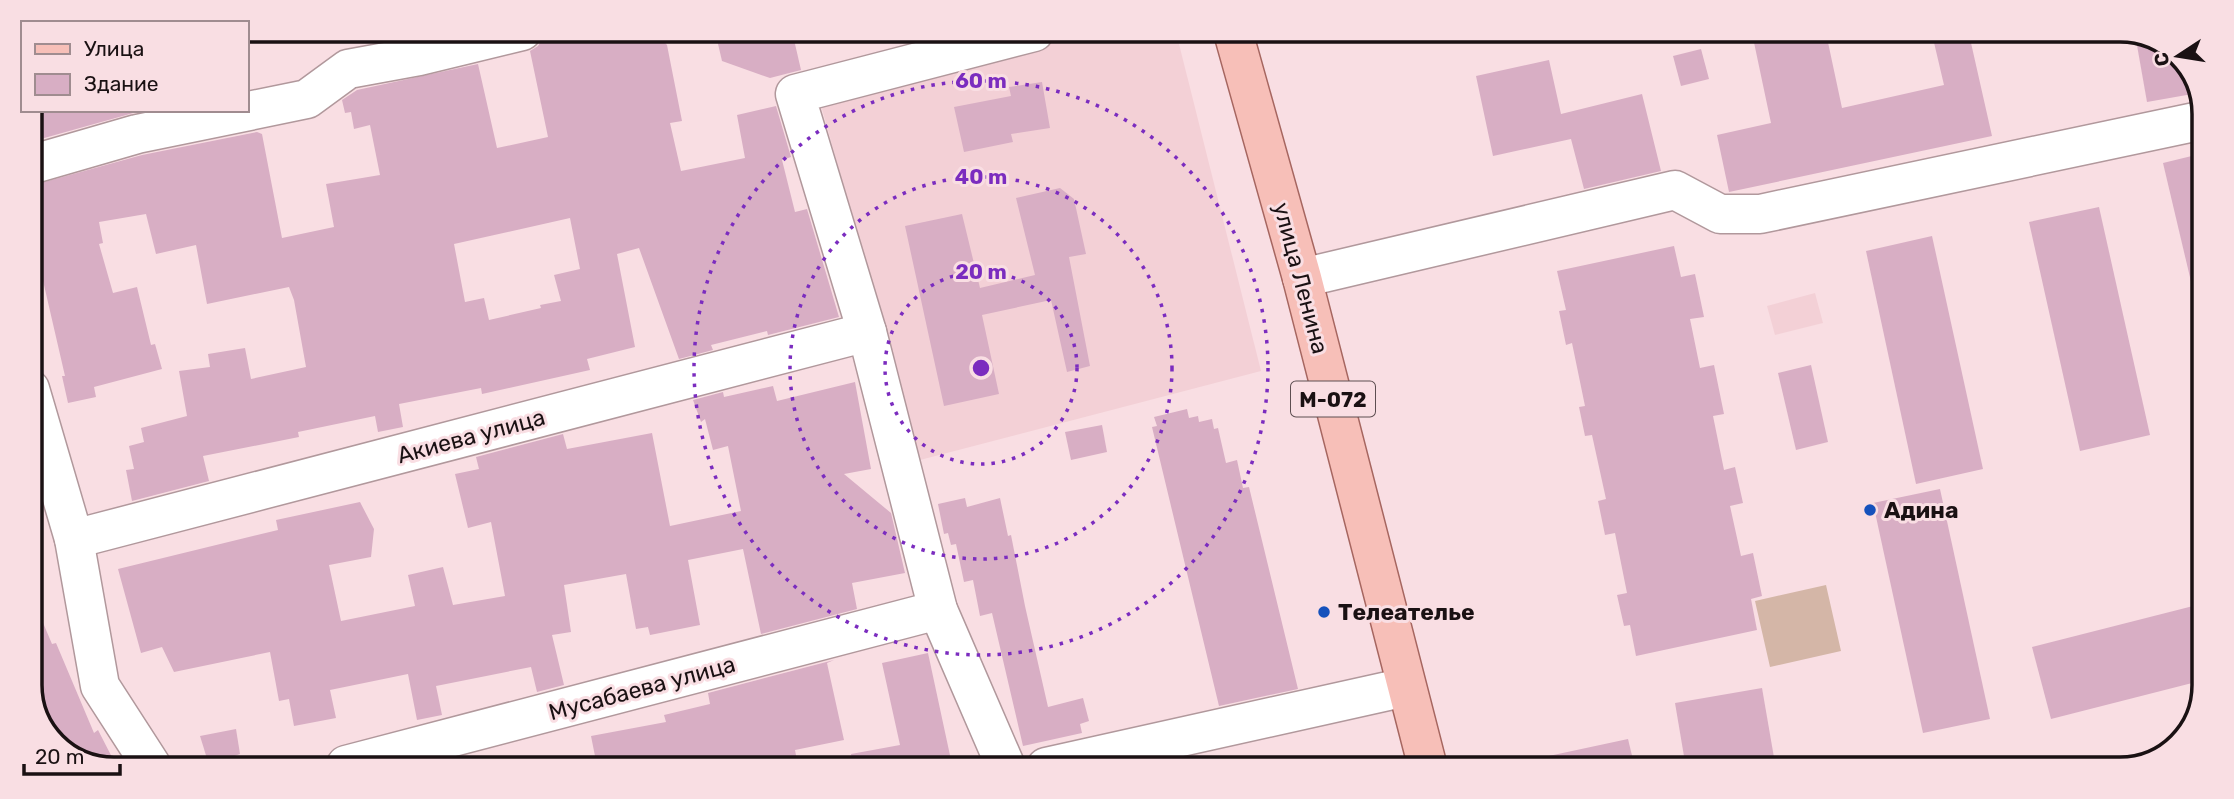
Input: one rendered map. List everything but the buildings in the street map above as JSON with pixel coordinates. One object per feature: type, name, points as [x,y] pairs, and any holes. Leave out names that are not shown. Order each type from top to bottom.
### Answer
[{"type":"main road","name":"улица Ленина","points":[[1236,42],[1302,278],[1425,757]]},
{"type":"street","points":[[248,111],[307,99],[348,69],[419,57],[478,42]]},
{"type":"street","points":[[995,42],[795,94],[867,332],[938,610],[1002,757]]},
{"type":"street","points":[[42,161],[136,134],[243,112]]},
{"type":"street","points":[[1302,278],[1675,190],[1720,214],[1760,214],[2192,123]]},
{"type":"street","name":"Акиева улица","points":[[74,539],[867,332]]},
{"type":"street","points":[[42,430],[74,539],[100,687],[146,757]]},
{"type":"street","name":"Мусабаева улица","points":[[377,757],[938,610]]},
{"type":"street","points":[[1091,757],[1406,687]]},
{"type":"shaded area","points":[[1033,42],[1179,42],[1261,371],[920,460],[819,98]]},
{"type":"shaded area","points":[[1815,293],[1823,323],[1775,335],[1767,306]]},
{"type":"shaded area","points":[[1826,585],[1841,651],[1770,667],[1755,601]]},
{"type":"place","name":"Адина","points":[[1870,510]]},
{"type":"place","name":"Телеателье","points":[[1324,612]]}]
